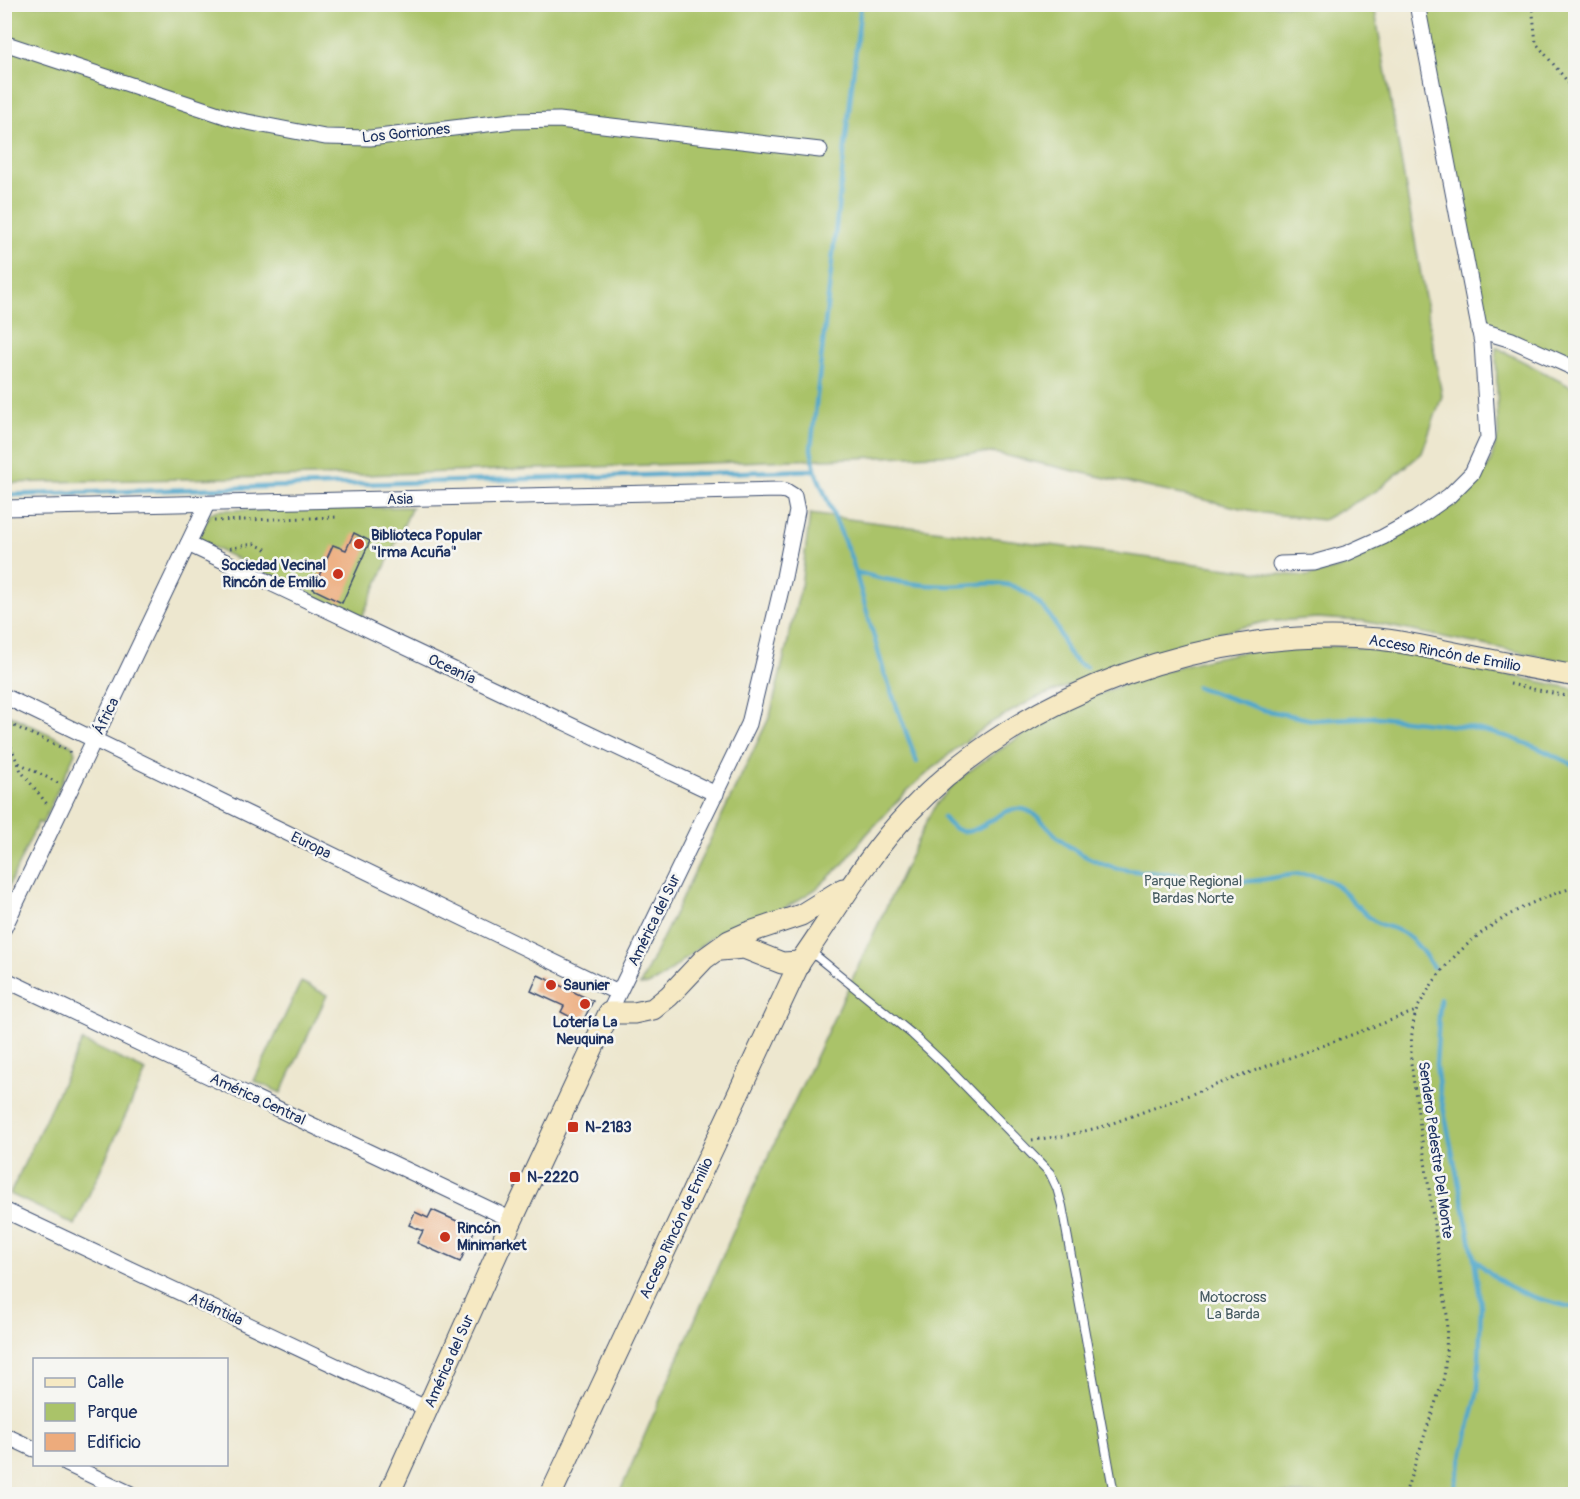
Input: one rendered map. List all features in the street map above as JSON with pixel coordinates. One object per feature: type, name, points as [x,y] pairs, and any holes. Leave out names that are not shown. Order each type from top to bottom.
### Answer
[{"type":"main road","name":"Acceso Rincón de Emilio","points":[[551,1494],[804,956],[853,882],[909,811],[932,790],[983,750],[1017,727],[1063,701],[1093,687],[1159,663],[1211,650],[1254,643],[1319,637],[1350,638],[1408,644],[1575,676]]},
{"type":"main road","name":"Acceso Rincón de Emilio","points":[[609,1013],[644,1012],[662,1004],[695,968],[738,936],[801,915],[833,897],[853,882]]},
{"type":"main road","points":[[715,951],[744,948],[782,963],[804,956]]},
{"type":"main road","name":"América del Sur","points":[[390,1494],[512,1220],[609,1013]]},
{"type":"street","points":[[1280,564],[1313,563],[1345,554],[1416,519],[1449,496],[1472,473],[1488,438],[1482,343],[1417,4]]},
{"type":"street","name":"Los Gorriones","points":[[4,44],[237,120],[325,137],[370,138],[512,121],[559,120],[820,150]]},
{"type":"street","points":[[1479,330],[1512,340],[1575,369]]},
{"type":"street","name":"Asia","points":[[4,508],[780,490],[794,496]]},
{"type":"street","name":"América del Sur","points":[[609,1013],[716,794],[754,708],[797,511],[794,496]]},
{"type":"street","name":"África","points":[[4,928],[207,504]]},
{"type":"street","name":"Oceanía","points":[[188,544],[716,794]]},
{"type":"street","name":"Europa","points":[[4,696],[618,993]]},
{"type":"street","name":"América Central","points":[[4,979],[512,1220]]},
{"type":"street","name":"Atlántida","points":[[4,1210],[428,1409]]},
{"type":"street","points":[[4,1435],[33,1449]]},
{"type":"street","points":[[71,1466],[123,1493]]},
{"type":"lane","points":[[804,956],[912,1034],[1050,1173],[1059,1197],[1114,1494]]},
{"type":"path","points":[[1532,4],[1536,43],[1575,92]]},
{"type":"path","points":[[210,524],[214,521],[340,517]]},
{"type":"path","points":[[234,555],[223,549],[254,544],[268,550]]},
{"type":"path","points":[[1509,684],[1575,698]]},
{"type":"path","points":[[4,717],[6,718],[5,723],[69,751],[70,756],[66,765]]},
{"type":"path","points":[[4,730],[17,763],[48,805],[51,798]]},
{"type":"path","points":[[17,763],[58,783]]},
{"type":"path","points":[[55,790],[62,774]]},
{"type":"path","name":"Sendero Pedestre Del Monte","points":[[1405,1494],[1444,1377],[1447,1336],[1447,1315],[1411,1063],[1416,1011],[1434,981],[1456,955],[1491,927],[1526,906],[1575,887]]},
{"type":"path","points":[[1020,1141],[1064,1136],[1104,1126],[1416,1011]]},
{"type":"green space","points":[[4,5],[1374,5],[1442,396],[1422,453],[1378,490],[1323,520],[1263,513],[994,453],[363,475],[5,483]]},
{"type":"green space","points":[[1417,5],[1575,5],[1575,369],[1479,330]]},
{"type":"green space","points":[[1496,347],[1575,389],[1575,663],[1363,621],[1317,618],[1264,622],[1213,634],[1036,698],[992,722],[953,751],[907,791],[866,835],[844,863],[816,889],[787,907],[711,938],[660,979],[648,985],[640,985],[770,716],[801,586],[810,514],[1275,574],[1308,576],[1340,568],[1453,506],[1475,487],[1490,463],[1498,436]]},
{"type":"green space","points":[[412,507],[361,619],[198,540],[210,513],[218,510]]},
{"type":"green space","points":[[1345,646],[1400,652],[1575,689],[1575,1494],[619,1494],[737,1223],[931,812],[939,801],[956,782],[1037,724],[1080,702],[1130,682],[1156,673],[1236,653],[1273,648]]},
{"type":"green space","points":[[5,713],[70,744],[75,753],[42,824],[38,822],[5,894]]},
{"type":"green space","points":[[301,982],[327,995],[281,1093],[254,1081]]},
{"type":"green space","points":[[82,1041],[146,1071],[75,1225],[10,1194]]},
{"type":"building","name":"Sociedad Vecinal Rincón de Emilio","points":[[354,533],[370,541],[342,603],[313,589],[333,545],[346,550]]},
{"type":"building","points":[[538,975],[593,1001],[582,1023],[561,1012],[564,1006],[531,991]]},
{"type":"building","name":"Rincón Minimarket","points":[[432,1210],[475,1229],[460,1262],[417,1243],[423,1231],[409,1225],[415,1212],[428,1218]]},
{"type":"waterway","points":[[861,4],[811,449],[815,470],[852,560],[884,672],[917,762]]},
{"type":"waterway","points":[[4,495],[815,470]]},
{"type":"waterway","points":[[855,572],[926,585],[991,584],[1015,587],[1028,594],[1045,610],[1054,622],[1071,656],[1086,667]]},
{"type":"waterway","points":[[1197,687],[1264,710],[1313,720],[1376,717],[1467,727],[1509,737],[1576,766]]},
{"type":"waterway","points":[[943,817],[953,828],[963,832],[983,826],[1012,810],[1022,809],[1038,817],[1055,835],[1078,852],[1105,865],[1126,870],[1232,881],[1252,881],[1296,874],[1314,875],[1338,886],[1374,921],[1407,936],[1417,945],[1433,967]]},
{"type":"waterway","points":[[1440,999],[1436,1065],[1481,1305],[1478,1390],[1453,1494]]},
{"type":"waterway","points":[[1475,1259],[1498,1279],[1521,1292],[1576,1308]]},
{"type":"place","name":"Biblioteca Popular \"Irma Acuña\"","points":[[359,544]]},
{"type":"place","name":"Sociedad Vecinal Rincón de Emilio","points":[[338,574]]},
{"type":"place","name":"Saunier","points":[[551,985]]},
{"type":"place","name":"Lotería La Neuquina","points":[[585,1004]]},
{"type":"place","name":"N-2183","points":[[573,1127]]},
{"type":"place","name":"N-2220","points":[[515,1177]]},
{"type":"place","name":"Rincón Minimarket","points":[[445,1237]]},
{"type":"park label","name":"Parque Regional Bardas Norte","points":[[1193,890]]},
{"type":"park label","name":"Motocross La Barda","points":[[1233,1306]]}]
